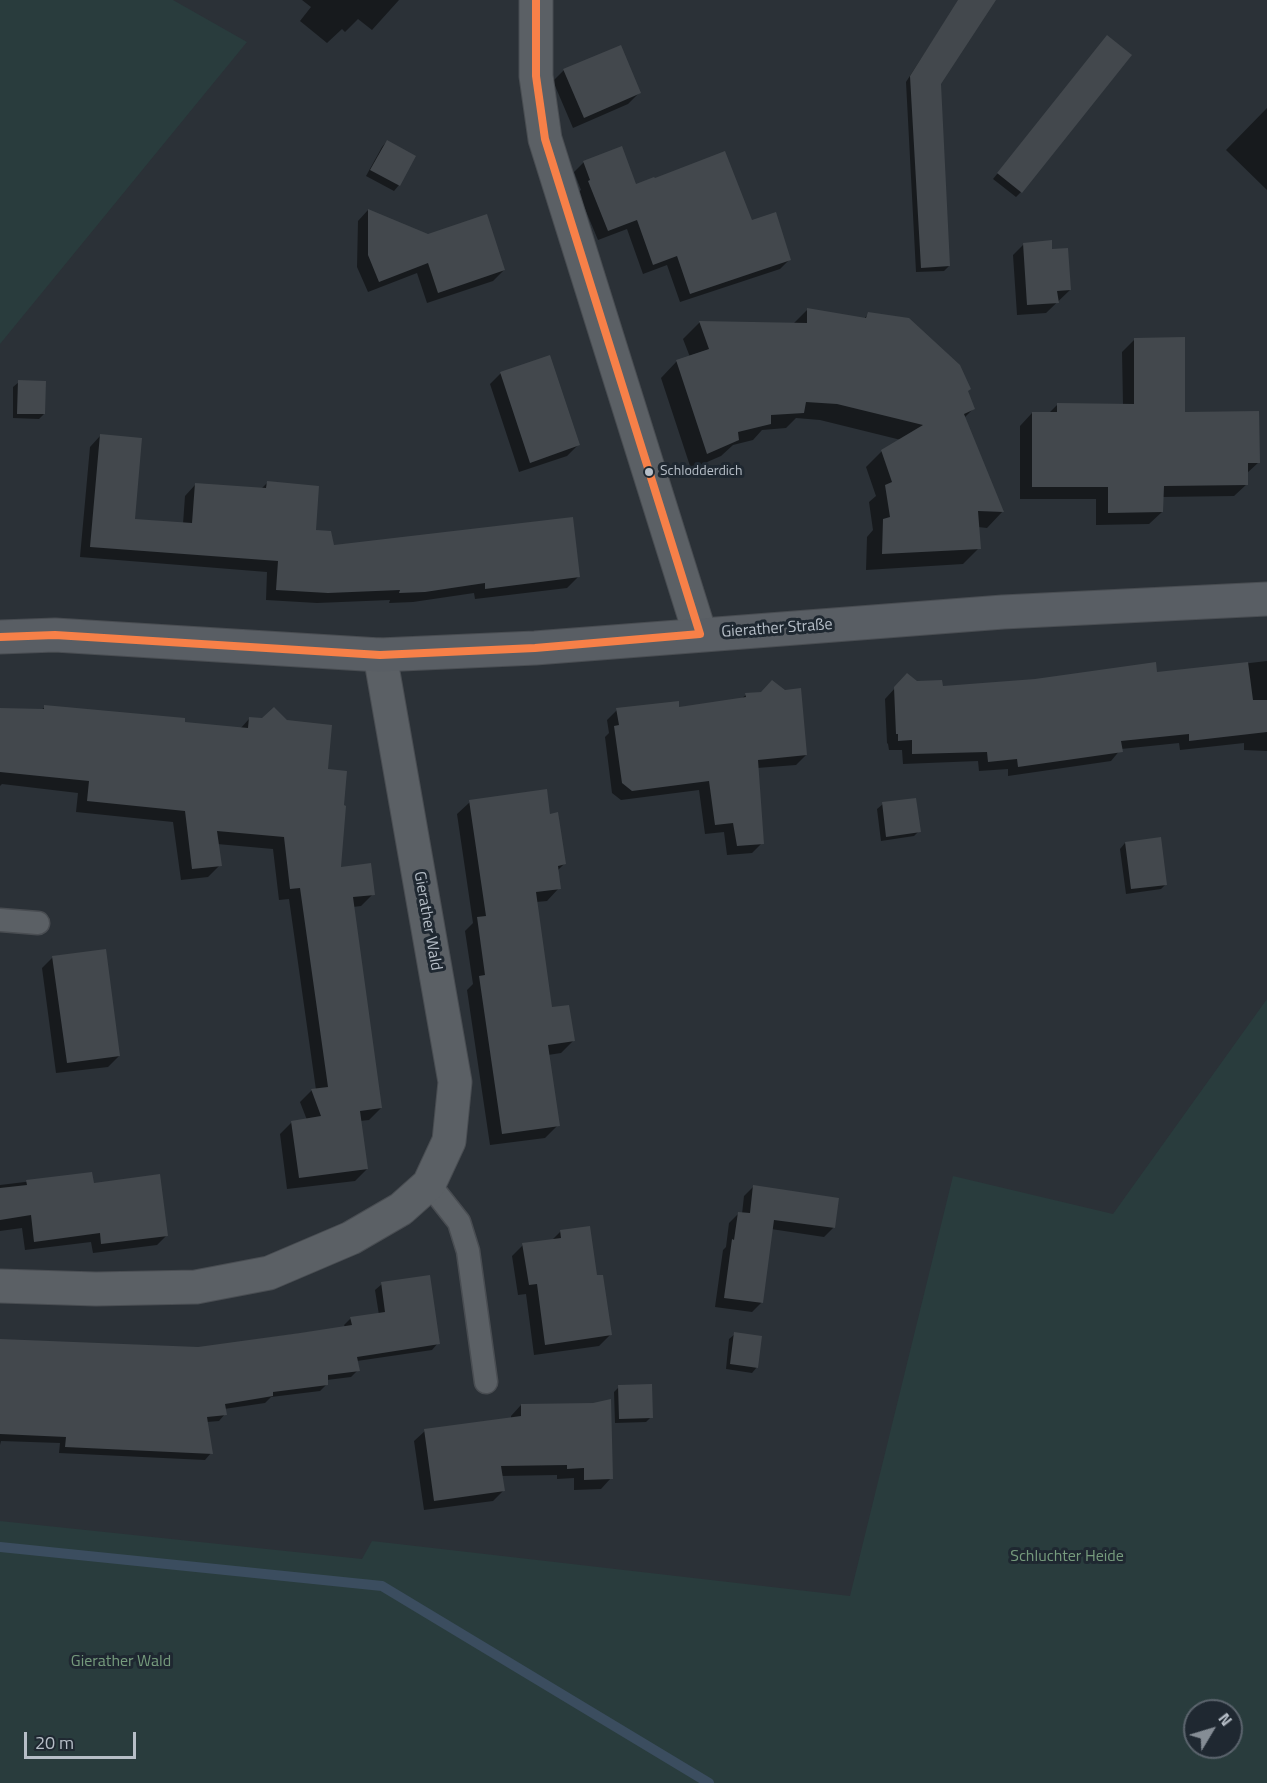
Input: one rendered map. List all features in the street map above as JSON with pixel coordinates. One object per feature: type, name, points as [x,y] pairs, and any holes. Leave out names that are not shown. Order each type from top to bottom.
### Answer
[{"type":"street","points":[[536,0],[536,76],[545,139],[700,634]]},
{"type":"street","name":"Gierather Straße","points":[[0,637],[55,634],[380,655],[535,648],[1003,612],[1267,599]]},
{"type":"street","name":"Gierather Wald","points":[[0,1286],[96,1289],[196,1287],[269,1273],[351,1238],[401,1209],[429,1184],[449,1141],[455,1082],[380,655]]},
{"type":"lane","points":[[0,920],[38,923]]},
{"type":"lane","points":[[429,1184],[459,1222],[468,1251],[486,1382]]},
{"type":"green space","points":[[0,0],[173,0],[247,42],[0,344]]},
{"type":"green space","name":"Schluchter Heide","points":[[1267,999],[1267,1783],[0,1783],[0,1521],[362,1559],[372,1541],[850,1596],[953,1176],[1113,1214]]},
{"type":"building","points":[[958,0],[996,0],[941,84],[950,266],[921,268],[910,76]]},
{"type":"building","points":[[1107,35],[1132,55],[1022,193],[997,173]]},
{"type":"building","points":[[621,45],[641,93],[584,118],[563,69]]},
{"type":"building","points":[[387,140],[416,156],[400,186],[370,170]]},
{"type":"building","points":[[622,146],[636,184],[725,151],[752,220],[776,212],[791,260],[690,294],[677,256],[653,265],[637,220],[608,231],[588,181],[590,180],[583,161]]},
{"type":"building","points":[[368,209],[428,234],[487,214],[505,270],[438,293],[428,263],[379,282],[368,255]]},
{"type":"building","points":[[1052,240],[1052,249],[1068,248],[1071,290],[1057,291],[1059,303],[1027,305],[1023,243]]},
{"type":"building","points":[[807,308],[866,318],[868,312],[909,318],[960,365],[971,389],[968,391],[975,409],[964,414],[1004,512],[978,511],[981,549],[882,554],[883,519],[890,517],[885,485],[892,482],[881,450],[923,425],[837,404],[806,402],[804,413],[771,415],[771,424],[738,432],[739,440],[707,454],[676,360],[709,349],[699,321],[807,323]]},
{"type":"building","points":[[1185,337],[1185,412],[1259,411],[1260,463],[1248,463],[1248,485],[1164,486],[1163,512],[1108,513],[1108,487],[1032,487],[1032,412],[1057,412],[1057,403],[1134,404],[1134,338]]},
{"type":"building","points":[[550,355],[580,445],[530,463],[500,372]]},
{"type":"building","points":[[18,380],[46,381],[45,414],[17,414]]},
{"type":"building","points":[[100,434],[142,438],[135,519],[192,523],[195,483],[266,488],[267,481],[319,486],[316,530],[331,531],[334,545],[573,517],[580,577],[485,589],[485,583],[425,592],[399,593],[400,590],[328,593],[276,590],[278,561],[90,547]]},
{"type":"building","points":[[1156,662],[1157,672],[1248,662],[1253,700],[1267,700],[1267,732],[1189,741],[1189,734],[1121,741],[1123,752],[1018,767],[1017,759],[988,762],[987,752],[912,754],[912,740],[898,741],[894,687],[907,673],[917,681],[942,680],[943,686],[1035,679]]},
{"type":"building","points":[[772,680],[785,690],[801,688],[807,755],[758,760],[764,844],[737,846],[733,823],[715,825],[709,781],[632,791],[622,783],[614,726],[619,725],[616,708],[679,701],[679,707],[746,697],[745,693],[761,692]]},
{"type":"building","points":[[44,705],[185,718],[185,722],[248,728],[249,717],[262,718],[274,707],[287,720],[332,725],[328,769],[347,771],[341,867],[371,863],[375,895],[353,897],[382,1108],[360,1111],[368,1169],[299,1178],[291,1121],[321,1116],[311,1089],[328,1087],[300,888],[290,889],[284,837],[217,831],[222,866],[192,869],[185,811],[87,801],[89,781],[0,772],[0,708],[44,709]]},
{"type":"building","points":[[547,789],[550,814],[558,812],[566,864],[558,866],[561,889],[536,892],[552,1007],[569,1005],[575,1041],[548,1045],[560,1126],[502,1134],[479,976],[485,975],[477,917],[486,916],[469,800]]},
{"type":"building","points":[[916,798],[921,832],[886,837],[882,802]]},
{"type":"building","points":[[1161,837],[1167,885],[1131,889],[1125,842]]},
{"type":"building","points":[[106,949],[120,1056],[67,1063],[52,956]]},
{"type":"building","points":[[92,1172],[94,1183],[160,1174],[168,1236],[101,1244],[100,1233],[34,1242],[31,1215],[0,1220],[0,1188],[27,1185],[26,1180]]},
{"type":"building","points":[[753,1185],[839,1198],[835,1228],[774,1220],[763,1303],[724,1298],[738,1212],[750,1213]]},
{"type":"building","points":[[590,1226],[597,1275],[603,1275],[612,1335],[545,1345],[537,1284],[529,1285],[522,1243],[561,1238],[560,1230]]},
{"type":"building","points":[[430,1275],[440,1344],[357,1357],[360,1371],[328,1375],[328,1385],[273,1392],[273,1396],[225,1404],[227,1415],[207,1417],[213,1454],[65,1447],[66,1437],[0,1434],[0,1339],[198,1347],[300,1333],[352,1325],[350,1317],[385,1312],[381,1282]]},
{"type":"building","points":[[734,1332],[762,1336],[758,1368],[730,1364]]},
{"type":"building","points":[[652,1384],[653,1418],[619,1419],[618,1385]]},
{"type":"building","points":[[611,1399],[613,1479],[584,1480],[584,1468],[567,1469],[567,1465],[501,1466],[505,1491],[434,1501],[424,1429],[521,1416],[521,1404],[593,1403]]},
{"type":"waterway","points":[[0,1547],[382,1586],[709,1783]]},
{"type":"transit line","points":[[536,0],[536,76],[545,139],[700,634]]},
{"type":"transit line","points":[[0,637],[55,635],[380,655],[535,648],[700,634]]},
{"type":"place","name":"Schlodderdich","points":[[649,472]]}]
